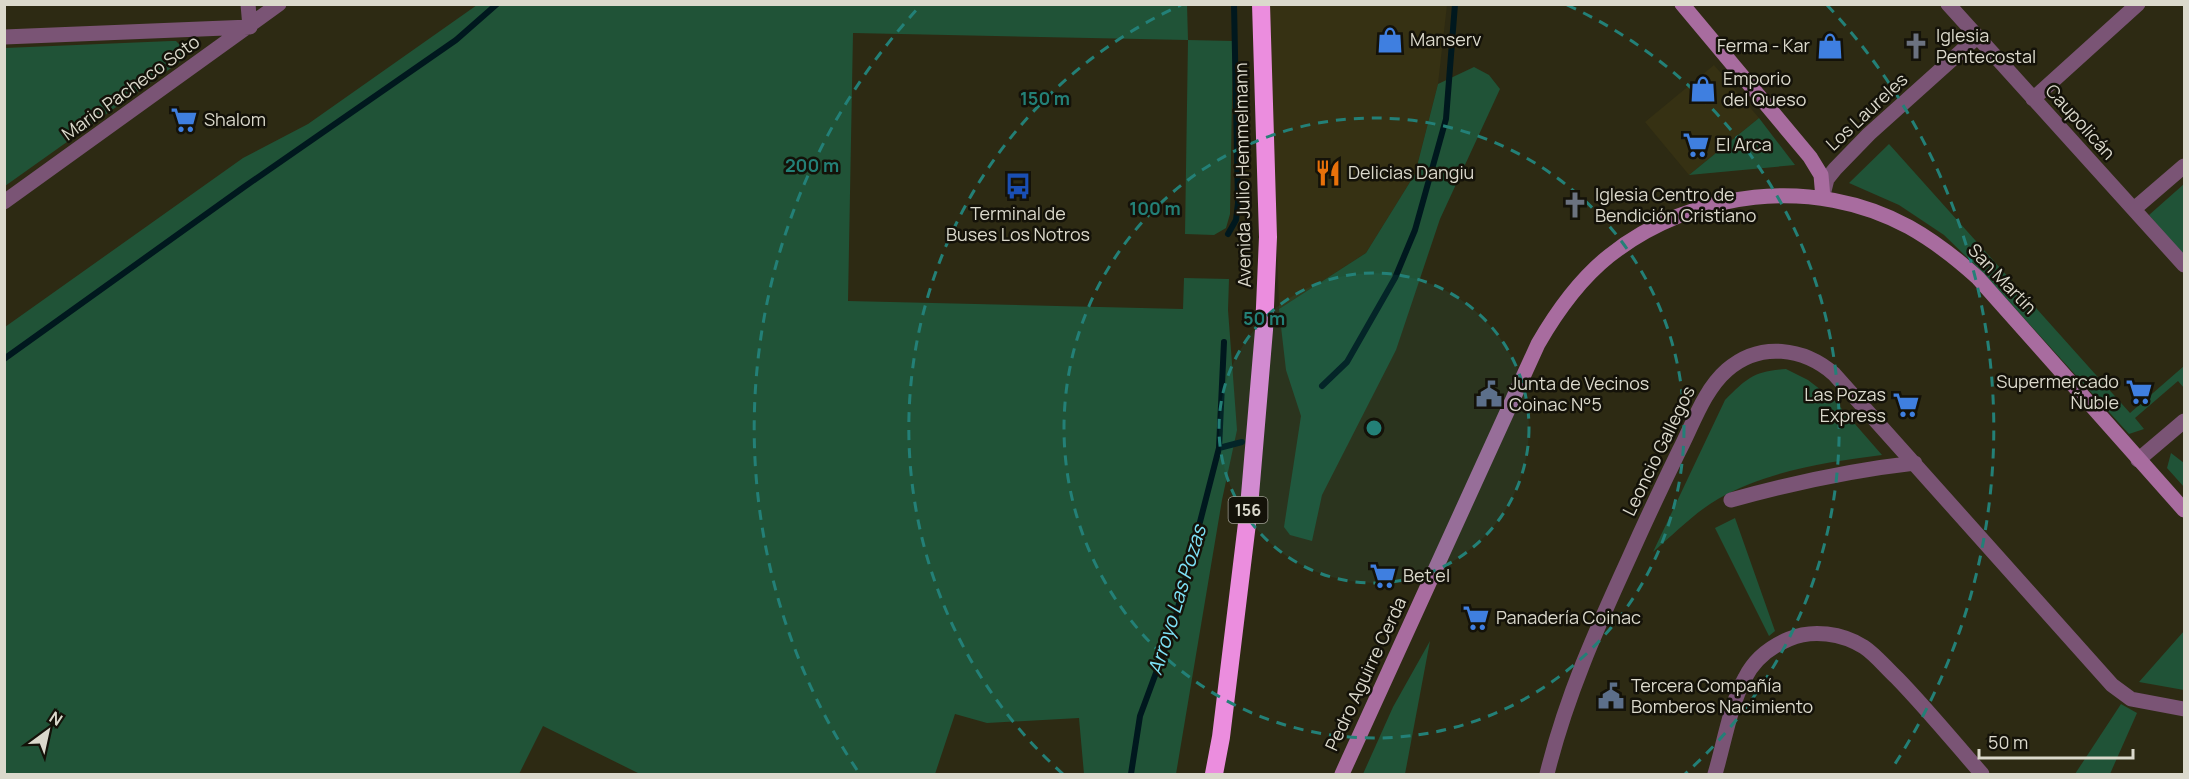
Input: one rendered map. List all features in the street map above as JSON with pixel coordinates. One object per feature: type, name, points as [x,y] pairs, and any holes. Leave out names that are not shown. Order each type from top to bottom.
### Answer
[{"type":"highway","name":"Avenida Julio Hemmelmann","points":[[1214,774],[1221,737],[1249,507],[1264,330],[1268,237],[1261,4]]},
{"type":"street","points":[[4,37],[250,27],[248,4]]},
{"type":"street","name":"Mario Pacheco Soto","points":[[4,202],[279,4]]},
{"type":"street","points":[[1682,4],[1810,157],[1821,175],[1823,198]]},
{"type":"street","name":"Caupolicán","points":[[1948,4],[2184,265]]},
{"type":"street","points":[[2033,99],[2138,4]]},
{"type":"street","name":"Los Laureles","points":[[1823,198],[1827,179],[1835,169],[1869,134],[1977,37]]},
{"type":"street","points":[[2134,209],[2184,166]]},
{"type":"street","name":"Pedro Aguirre Cerda","points":[[1342,774],[1538,344],[1569,297],[1587,276],[1616,251],[1655,226],[1681,214],[1735,199],[1793,195],[1823,198]]},
{"type":"street","name":"San Martín","points":[[1823,198],[1880,213],[1915,230],[1956,258],[1978,278],[2184,510]]},
{"type":"street","name":"Leoncio Gallegos","points":[[1547,774],[1557,734],[1588,647],[1710,389],[1729,368],[1740,360],[1766,352],[1781,351],[1810,357],[1823,364],[1845,384],[2112,685],[2131,699],[2184,709]]},
{"type":"street","points":[[2138,460],[2184,421]]},
{"type":"street","points":[[1731,500],[1790,484],[1872,468],[1916,463]]},
{"type":"street","points":[[1715,774],[1738,692],[1753,664],[1765,653],[1786,640],[1808,634],[1836,635],[1874,654],[1982,774]]},
{"type":"shaded area","points":[[1269,5],[1447,5],[1438,84],[1415,174],[1366,253],[1279,309]]},
{"type":"shaded area","points":[[1714,65],[1759,118],[1689,175],[1645,122]]},
{"type":"green space","points":[[1187,4],[1188,40],[853,33],[848,301],[1183,309],[1184,278],[1229,279],[1228,310],[1237,430],[1222,500],[1176,774],[1084,774],[1079,718],[987,723],[955,714],[935,774],[640,774],[543,726],[519,774],[5,774],[5,327],[243,158],[308,124],[477,5]]},
{"type":"green space","points":[[1188,40],[1233,41],[1230,214],[1226,228],[1214,235],[1185,234]]},
{"type":"green space","points":[[176,41],[182,47],[181,61],[5,186],[5,48]]},
{"type":"green space","points":[[1474,67],[1489,75],[1500,89],[1440,219],[1396,350],[1322,495],[1312,541],[1290,535],[1284,527],[1301,416],[1286,370],[1279,309],[1366,253],[1415,174],[1438,84]]},
{"type":"green space","points":[[1759,118],[1795,165],[1689,175]]},
{"type":"green space","points":[[1889,144],[2130,413],[2184,366],[2184,388],[2178,381],[2135,418],[2144,429],[2129,434],[1984,274],[1944,235],[1899,205],[1849,183]]},
{"type":"green space","points":[[2184,184],[2184,256],[2149,215]]},
{"type":"green space","points":[[1786,369],[1808,380],[1834,400],[1882,455],[1798,469],[1737,489],[1701,511],[1653,552],[1725,400],[1752,377]]},
{"type":"green space","points":[[2171,453],[2184,463],[2184,487],[2167,468]]},
{"type":"green space","points":[[1735,518],[1775,631],[1769,636],[1715,528]]},
{"type":"green space","points":[[2184,631],[2184,690],[2139,682]]},
{"type":"green space","points":[[1430,641],[1405,774],[1363,774],[1393,707]]},
{"type":"green space","points":[[2121,704],[2137,713],[2110,774],[2075,774]]},
{"type":"waterway","points":[[4,359],[244,187],[456,40],[497,4]]},
{"type":"waterway","points":[[1228,234],[1236,220],[1238,203],[1234,4]]},
{"type":"waterway","name":"Arroyo Las Pozas","points":[[1322,386],[1347,362],[1395,278],[1415,230],[1446,119],[1455,4]]},
{"type":"waterway","points":[[1219,448],[1224,342]]},
{"type":"waterway","name":"Arroyo Las Pozas","points":[[1131,774],[1140,716],[1173,627],[1219,448],[1242,442]]},
{"type":"place","name":"Manserv","points":[[1390,40]]},
{"type":"place","name":"Ferma - Kar","points":[[1830,46]]},
{"type":"place","name":"Iglesia Pentecostal","points":[[1916,46]]},
{"type":"place","name":"Emporio del Queso","points":[[1703,89]]},
{"type":"place","name":"Shalom","points":[[184,120]]},
{"type":"place","name":"El Arca","points":[[1696,145]]},
{"type":"place","name":"Delicias Dangiu","points":[[1328,173]]},
{"type":"place","name":"Terminal de Buses Los Notros","points":[[1018,186]]},
{"type":"place","name":"Iglesia Centro de Bendición Cristiano","points":[[1575,205]]},
{"type":"place","name":"Supermercado Ñuble","points":[[2139,392]]},
{"type":"place","name":"Junta de Vecinos Coinac N°5","points":[[1489,394]]},
{"type":"place","name":"Las Pozas Express","points":[[1906,405]]},
{"type":"place","name":"Bet el","points":[[1383,576]]},
{"type":"place","name":"Panadería Coinac","points":[[1476,618]]},
{"type":"place","name":"Tercera Compañía Bomberos Nacimiento","points":[[1611,696]]}]
